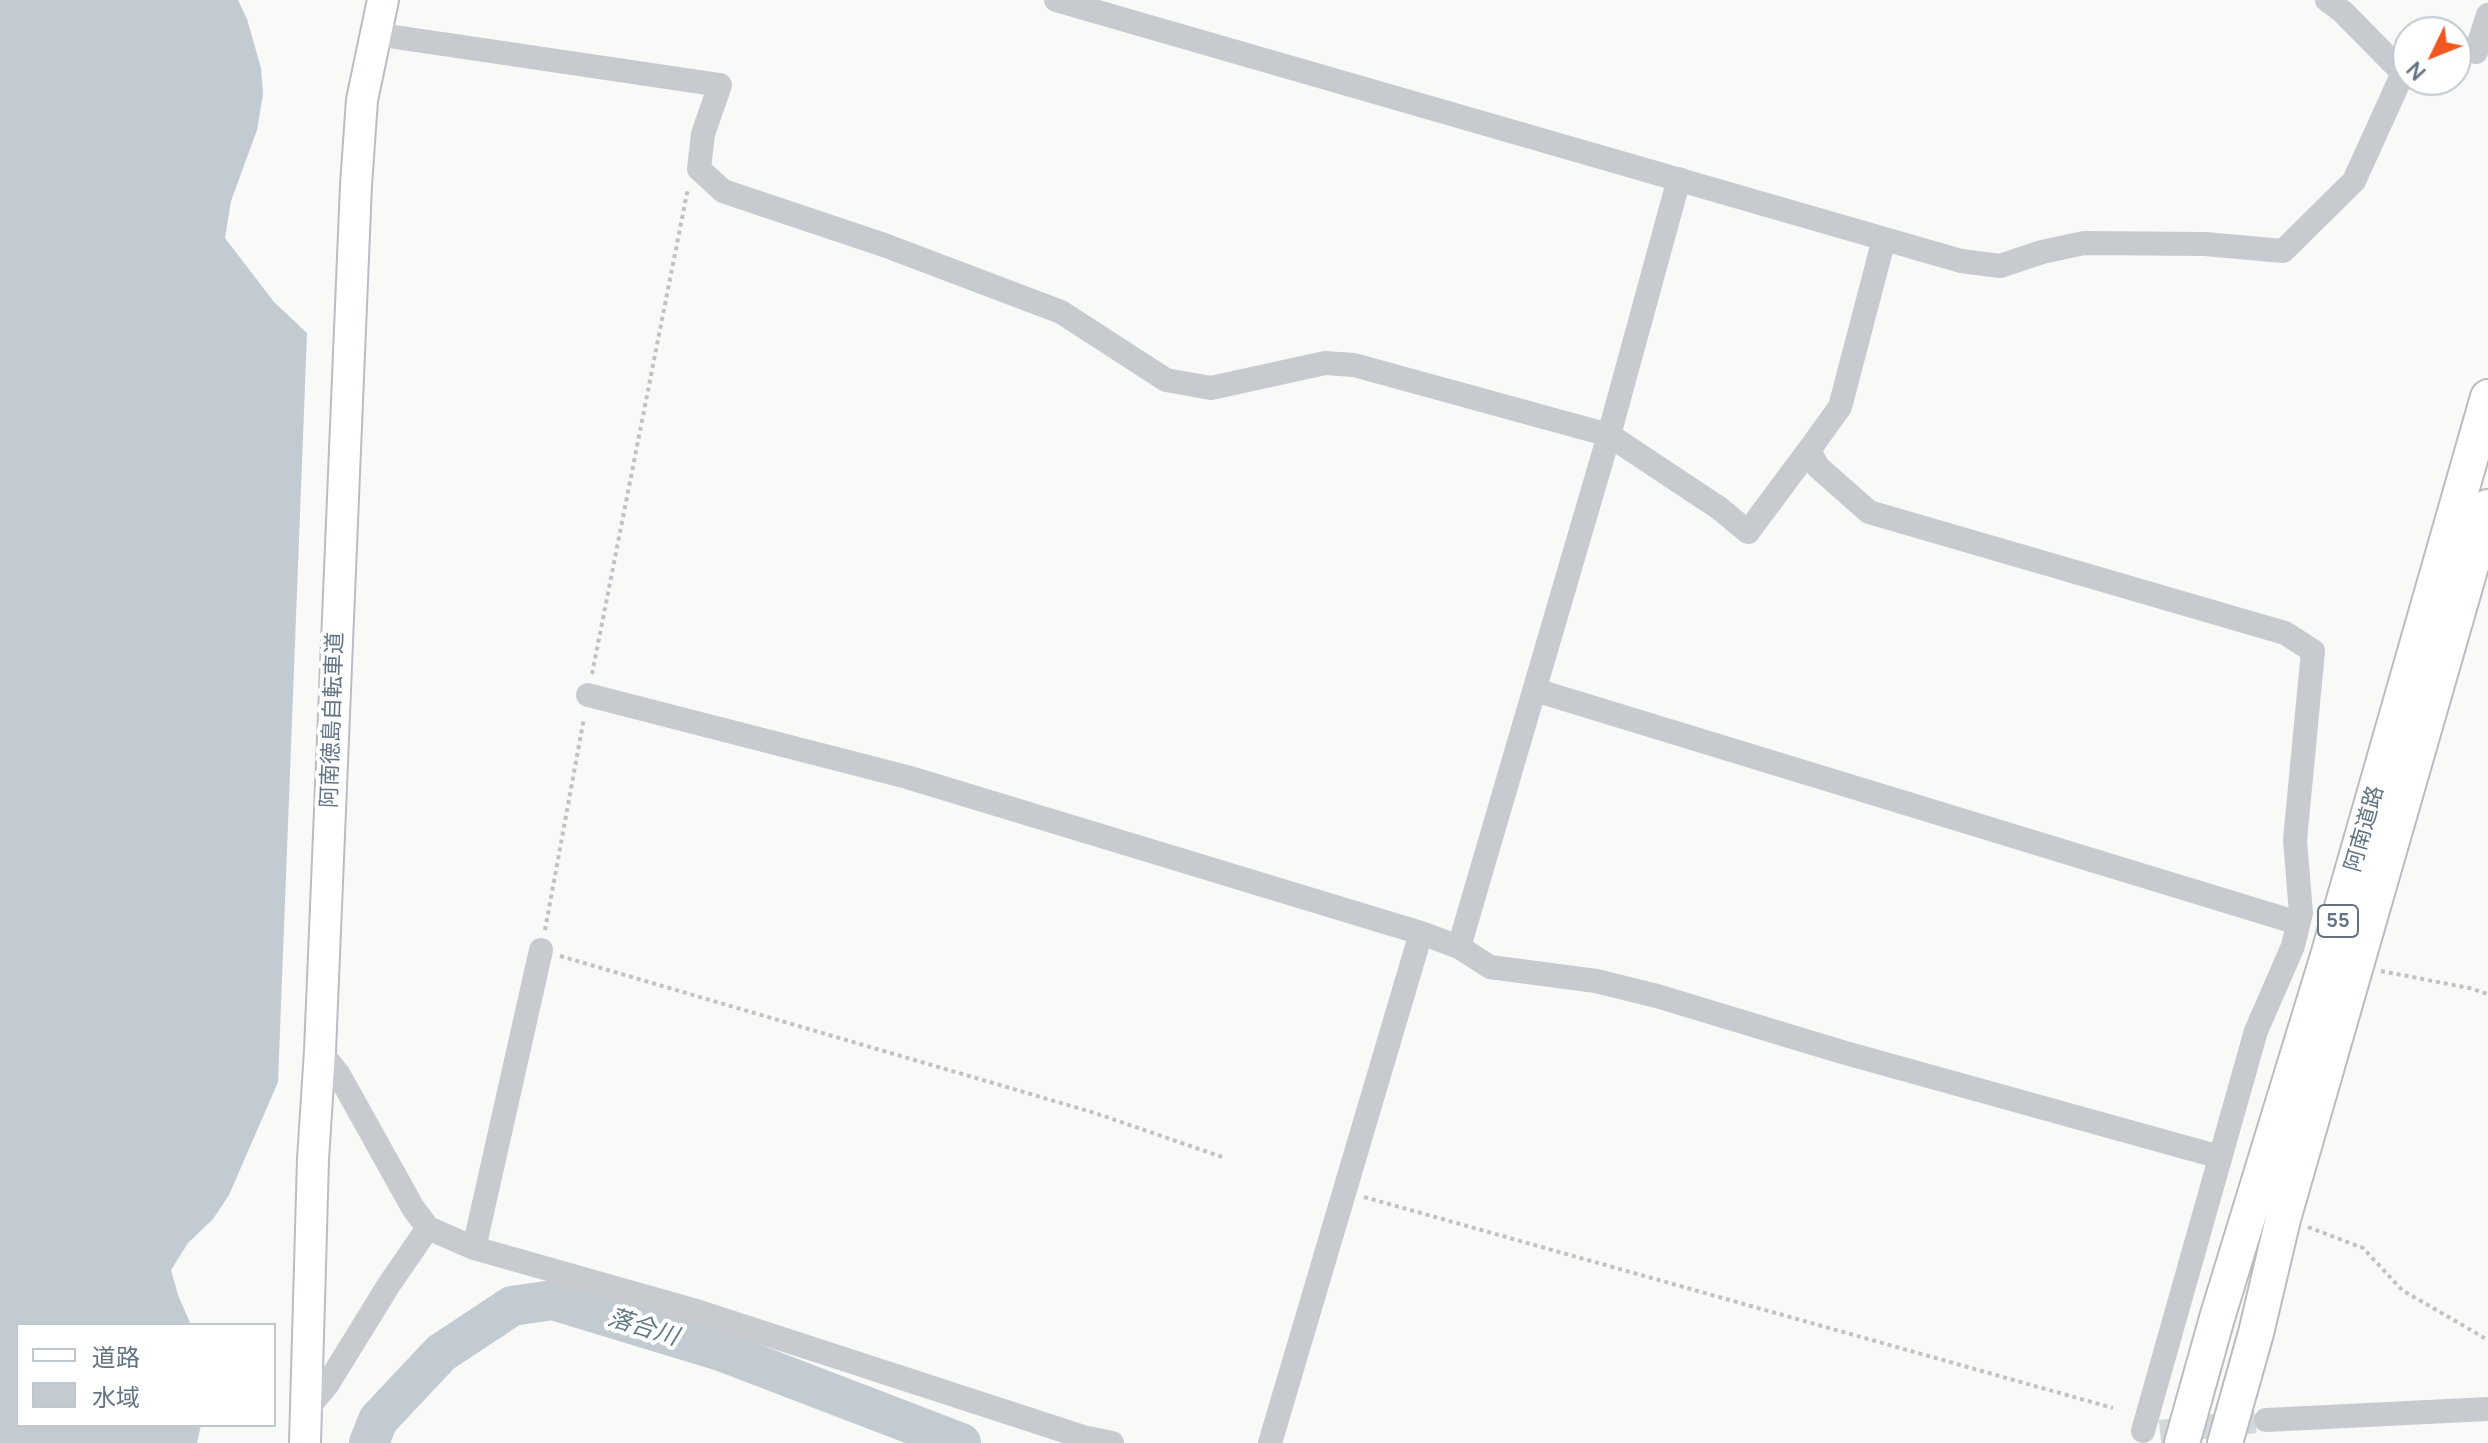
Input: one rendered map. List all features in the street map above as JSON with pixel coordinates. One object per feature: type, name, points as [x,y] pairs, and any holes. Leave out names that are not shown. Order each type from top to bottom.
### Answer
[{"type":"highway","name":"阿南道路","points":[[2225,1443],[2256,1333],[2343,961],[2488,397]]},
{"type":"highway","name":"阿南道路","points":[[2156,1437],[2217,1318],[2343,961],[2488,507]]},
{"type":"main road","name":"阿南徳島自転車道","points":[[305,1443],[313,1159],[356,185],[362,100],[383,0]]},
{"type":"street","points":[[1056,0],[1961,261],[2000,266],[2042,252],[2084,243],[2205,244],[2283,251],[2354,181],[2395,96]]},
{"type":"street","points":[[2327,0],[2392,59]]},
{"type":"street","points":[[2473,55],[2488,15]]},
{"type":"street","points":[[375,34],[720,85],[703,134],[699,169],[723,191],[884,245],[1061,312],[1166,380],[1211,388],[1325,363],[1354,365],[1609,435],[1719,508],[1748,532],[1840,407],[1884,239]]},
{"type":"street","points":[[1459,947],[1609,435],[1679,179]]},
{"type":"street","points":[[1809,450],[1818,467],[1869,512],[2285,633],[2313,651],[2295,840],[2301,913],[2296,935],[2256,1031],[2220,1157],[2156,1437]]},
{"type":"street","points":[[1535,690],[2296,935],[2343,961]]},
{"type":"street","points":[[588,695],[907,777],[1421,933],[1459,947],[1490,967],[1596,981],[1657,996],[1842,1052],[2220,1157]]},
{"type":"street","points":[[1270,1443],[1421,933]]},
{"type":"street","points":[[474,1248],[541,950]]},
{"type":"street","points":[[320,1051],[339,1075],[413,1208],[428,1228],[474,1248],[693,1310],[1083,1437],[1112,1443]]},
{"type":"street","points":[[305,1411],[327,1385],[428,1228]]},
{"type":"street","points":[[2266,1420],[2488,1409]]},
{"type":"path","points":[[699,169],[689,181],[541,950],[1066,1104],[1225,1158]]},
{"type":"path","points":[[2343,961],[2488,994]]},
{"type":"path","points":[[1358,1195],[2113,1408]]},
{"type":"path","points":[[2283,1219],[2329,1233],[2363,1248],[2402,1290],[2488,1340]]},
{"type":"water","points":[[0,0],[238,0],[247,19],[261,68],[263,94],[257,130],[231,201],[225,238],[274,302],[307,333],[278,1082],[229,1195],[213,1219],[188,1243],[171,1270],[190,1323],[16,1323],[16,1427],[201,1427],[197,1443],[0,1443]]},
{"type":"waterway","name":"落合川","points":[[369,1443],[378,1420],[441,1353],[512,1306],[553,1300],[721,1351],[961,1443]]},
{"type":"tunnel","points":[[2160,1432],[2266,1420]]}]
